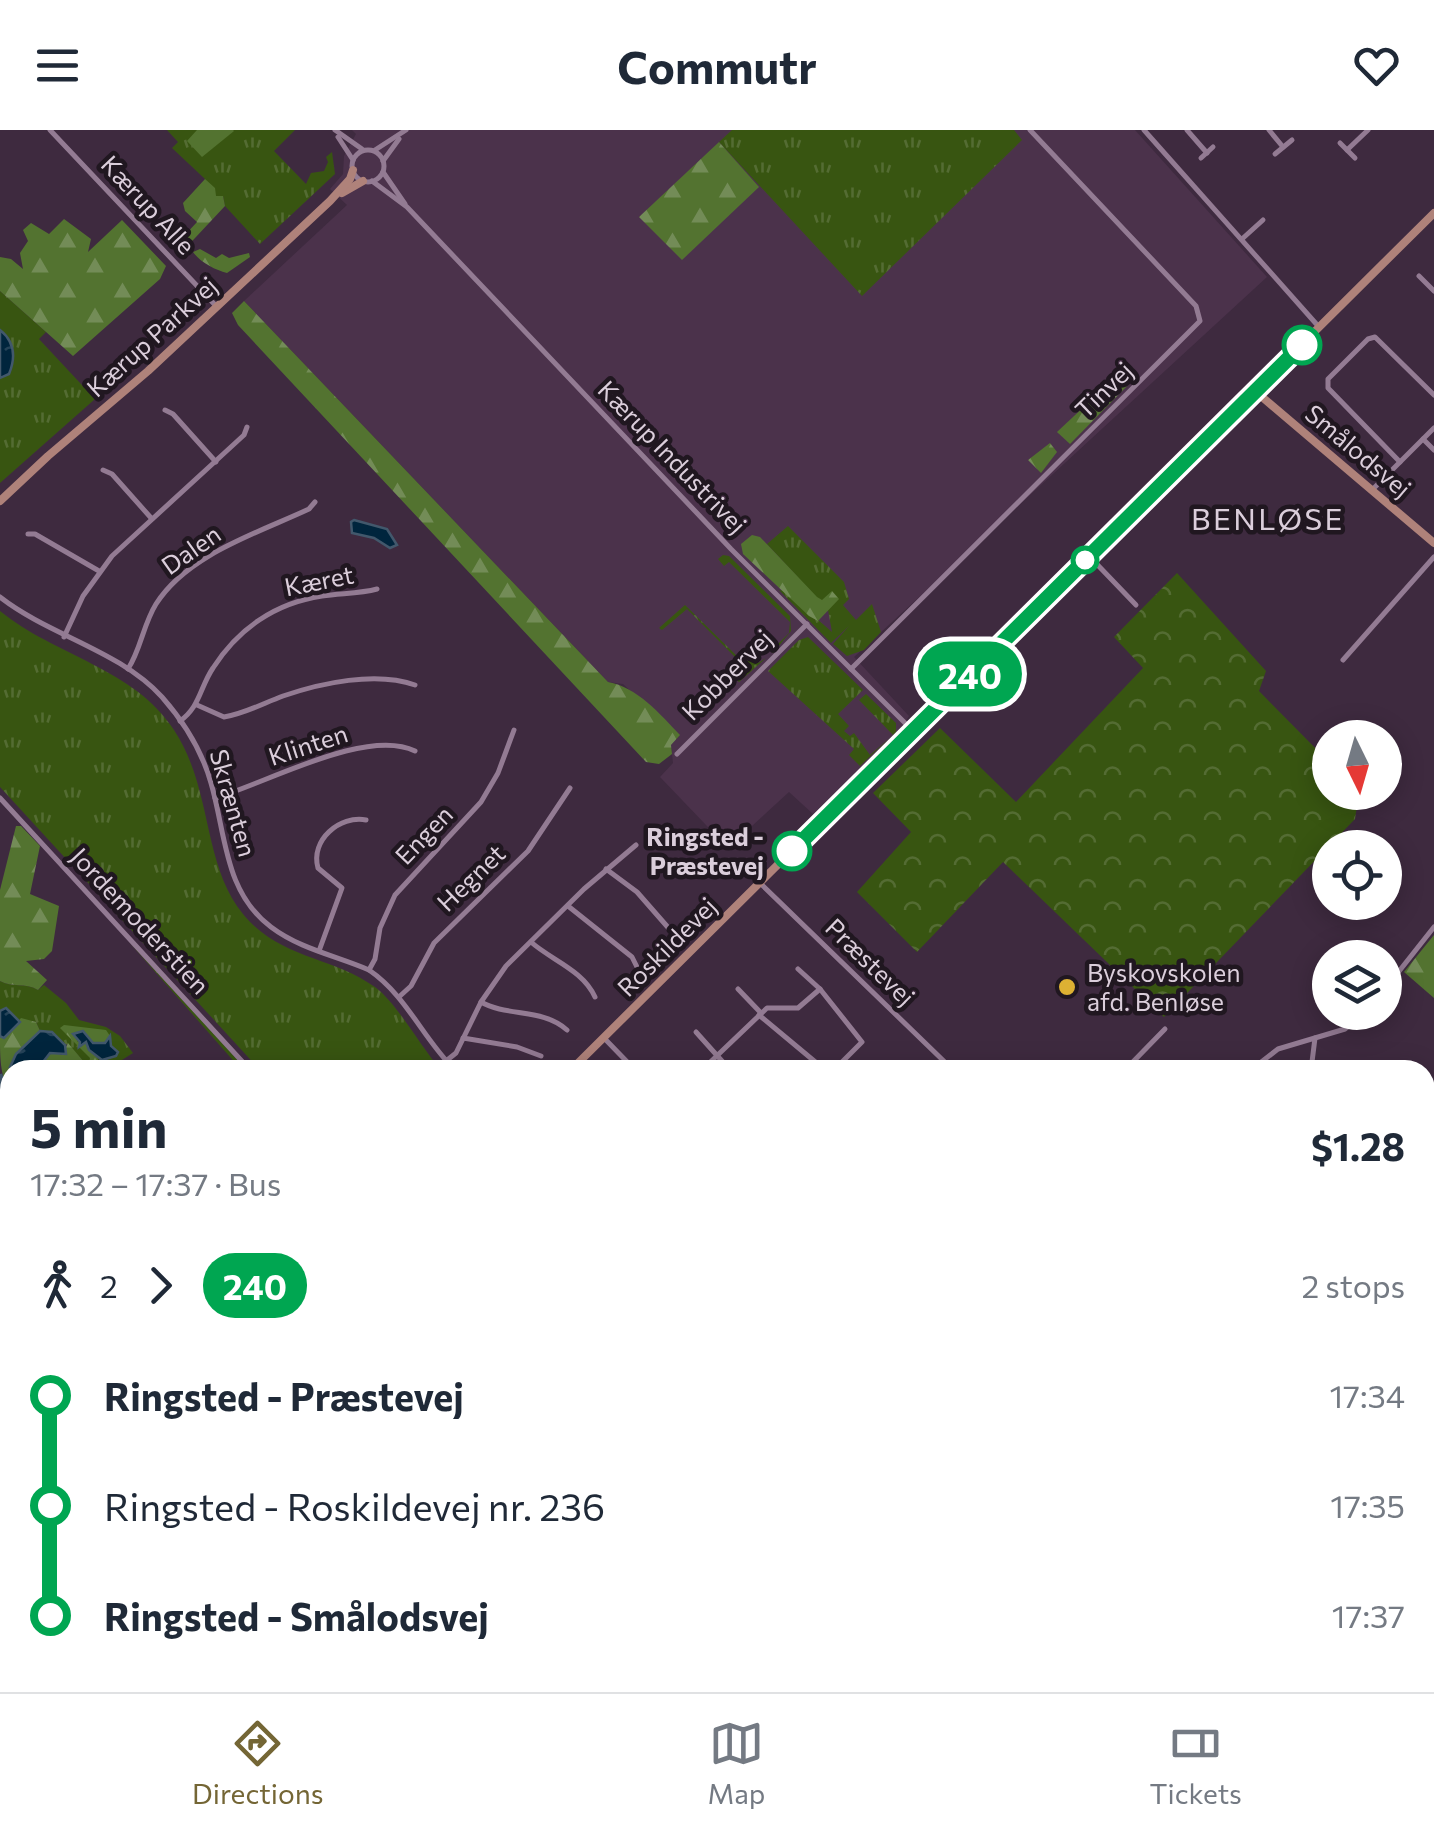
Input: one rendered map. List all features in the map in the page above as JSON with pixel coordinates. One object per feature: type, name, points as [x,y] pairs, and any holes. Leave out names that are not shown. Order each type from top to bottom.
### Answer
[{"type":"street","name":"Kærup Alle","points":[[50,130],[217,307]]},
{"type":"street","points":[[334,130],[383,161]]},
{"type":"street","points":[[334,130],[353,165],[368,150],[406,130]]},
{"type":"street","points":[[367,181],[383,171],[383,161],[406,130]]},
{"type":"street","name":"Tinvej","points":[[851,669],[1199,325],[1196,306],[1030,130]]},
{"type":"street","points":[[1144,130],[1319,327]]},
{"type":"street","points":[[1187,130],[1204,155],[1214,147]]},
{"type":"street","points":[[1269,130],[1283,147]]},
{"type":"street","points":[[1347,150],[1368,130]]},
{"type":"street","points":[[1275,154],[1292,140]]},
{"type":"street","points":[[1340,143],[1355,158]]},
{"type":"street","name":"Kærup Parkvej","points":[[0,501],[330,201],[350,179],[353,165]]},
{"type":"street","name":"Kærup Industrivej","points":[[353,165],[367,181],[407,207]]},
{"type":"street","name":"Kærup Industrivej","points":[[383,171],[407,207],[913,731]]},
{"type":"street","name":"Kærup Parkvej","points":[[330,201],[367,181]]},
{"type":"street","name":"Roskildevej","points":[[581,1060],[1434,213]]},
{"type":"street","points":[[1242,240],[1263,220]]},
{"type":"street","points":[[1418,276],[1434,291]]},
{"type":"street","points":[[1400,462],[1328,388],[1328,379],[1368,338],[1375,337],[1434,395]]},
{"type":"street","name":"Smålodsvej","points":[[1255,390],[1434,543]]},
{"type":"street","points":[[165,410],[216,462]]},
{"type":"street","points":[[64,637],[99,572],[247,428]]},
{"type":"street","points":[[1372,490],[1434,428]]},
{"type":"street","points":[[1423,439],[1434,450]]},
{"type":"street","points":[[104,470],[152,518]]},
{"type":"street","name":"Dalen","points":[[128,669],[152,610],[176,582],[229,546],[309,509],[315,502]]},
{"type":"street","points":[[28,534],[35,534],[99,572]]},
{"type":"street","points":[[1089,556],[1136,605]]},
{"type":"street","points":[[1343,660],[1434,556]]},
{"type":"street","name":"Kæret","points":[[180,721],[197,705],[205,682],[224,652],[268,614],[322,595],[377,589]]},
{"type":"street","name":"Skrænten","points":[[0,597],[64,637],[128,669],[154,690],[199,752],[215,798],[232,873],[249,904],[274,930],[369,970],[400,996],[445,1060]]},
{"type":"street","name":"Kobbervej","points":[[677,754],[806,624]]},
{"type":"street","points":[[197,705],[224,717],[332,684],[388,680],[415,685]]},
{"type":"street","name":"Engen","points":[[369,970],[375,960],[382,922],[395,895],[482,802],[514,730]]},
{"type":"street","name":"Klinten","points":[[215,798],[342,752],[386,747],[408,747],[415,751]]},
{"type":"street","name":"Hegnet","points":[[400,996],[411,986],[434,943],[528,851],[570,788]]},
{"type":"street","name":"Jordemoderstien","points":[[0,798],[241,1060]]},
{"type":"street","points":[[320,952],[342,888],[318,868],[317,852],[325,836],[338,825],[352,819],[366,820]]},
{"type":"street","points":[[447,1060],[456,1053],[481,1002],[504,968],[606,869],[636,846]]},
{"type":"street","points":[[606,869],[648,903],[672,932]]},
{"type":"street","name":"Præstevej","points":[[760,883],[943,1060]]},
{"type":"street","points":[[568,906],[621,948],[637,967]]},
{"type":"street","points":[[1402,967],[1434,927]]},
{"type":"street","points":[[531,942],[572,971],[594,997]]},
{"type":"street","points":[[798,969],[820,989],[862,1042],[844,1060]]},
{"type":"street","points":[[738,989],[760,1014],[813,1060]]},
{"type":"street","points":[[713,1060],[767,1008],[805,1006],[820,989]]},
{"type":"street","points":[[481,1002],[550,1019],[568,1030]]},
{"type":"street","points":[[1134,1060],[1166,1029]]},
{"type":"street","points":[[1264,1060],[1278,1049],[1341,1030]]},
{"type":"street","points":[[696,1032],[722,1060]]},
{"type":"street","points":[[1312,1060],[1315,1037]]},
{"type":"street","points":[[464,1038],[516,1046],[541,1056]]},
{"type":"street","points":[[604,1038],[625,1060]]},
{"type":"shaded area","points":[[352,130],[1135,130],[1267,277],[854,657],[909,716],[897,735],[813,814],[789,792],[728,848],[660,777],[673,763],[671,745],[679,736],[623,684],[608,682],[244,301],[347,205],[330,189],[343,174],[344,156],[356,134]]},
{"type":"green space","points":[[167,130],[295,130],[274,151],[306,184],[311,173],[324,171],[326,157],[332,152],[335,174],[260,244],[225,206],[223,196],[216,196],[205,179],[172,148],[178,142]]},
{"type":"green space","points":[[197,130],[234,131],[202,157],[187,141]]},
{"type":"green space","points":[[732,130],[1014,130],[1022,140],[862,296],[719,142]]},
{"type":"green space","points":[[719,142],[759,187],[682,260],[639,217]]},
{"type":"green space","points":[[205,179],[215,188],[216,196],[223,196],[225,206],[180,254],[173,248],[197,222],[185,211],[183,203]]},
{"type":"green space","points":[[64,219],[91,239],[88,252],[122,220],[166,266],[160,279],[73,356],[0,291],[0,257],[11,259],[23,269],[20,253],[28,241],[23,230],[31,223],[49,234]]},
{"type":"green space","points":[[200,249],[216,258],[222,254],[229,258],[249,253],[250,257],[227,273],[213,268],[193,252]]},
{"type":"green space","points":[[0,291],[46,332],[39,339],[95,399],[0,483]]},
{"type":"green space","points":[[244,301],[608,682],[638,695],[680,735],[671,745],[672,754],[659,764],[646,762],[238,325],[232,313]]},
{"type":"green space","points":[[1122,371],[1132,381],[1070,444],[1057,432]]},
{"type":"green space","points":[[1050,443],[1057,452],[1041,473],[1028,460]]},
{"type":"green space","points":[[788,526],[844,582],[849,599],[843,605],[856,620],[872,604],[881,632],[864,650],[847,656],[833,644],[849,626],[831,643],[779,590],[832,632],[828,610],[767,544]]},
{"type":"green space","points":[[752,535],[760,537],[817,597],[822,600],[832,591],[839,599],[818,621],[743,554],[741,544]]},
{"type":"green space","points":[[729,556],[790,616],[791,631],[773,653],[789,633],[790,622],[729,562],[724,566],[718,559]]},
{"type":"green space","points":[[1177,573],[1266,671],[1259,691],[1312,745],[1312,810],[1356,810],[1355,819],[1344,830],[1312,830],[1312,864],[1164,1017],[1003,862],[917,952],[857,892],[911,832],[873,793],[940,728],[1016,802],[1143,668],[1114,637]]},
{"type":"green space","points":[[685,605],[744,663],[753,657],[758,663],[766,658],[739,682],[733,677],[742,664],[687,609],[662,630],[659,628]]},
{"type":"green space","points":[[0,611],[116,677],[157,709],[186,753],[220,872],[243,914],[273,940],[375,987],[392,1003],[434,1060],[251,1060],[0,787]]},
{"type":"green space","points":[[808,637],[863,690],[838,714],[849,726],[844,731],[850,736],[854,733],[870,755],[891,737],[860,766],[849,755],[854,749],[768,671],[799,640]]},
{"type":"green space","points":[[866,694],[896,723],[893,735],[859,700]]},
{"type":"green space","points":[[16,826],[21,826],[40,846],[30,894],[59,906],[52,951],[44,959],[26,961],[47,980],[38,990],[0,981],[0,890]]},
{"type":"green space","points":[[1434,935],[1434,998],[1404,972]]},
{"type":"green space","points":[[128,941],[238,1060],[233,1060]]},
{"type":"green space","points":[[0,981],[38,990],[44,985],[79,1020],[106,1027],[120,1036],[133,1053],[122,1060],[82,1060],[52,1032],[40,1031],[36,1022],[19,1020],[4,1008],[0,1011]]},
{"type":"green space","points":[[21,1018],[36,1022],[40,1031],[16,1060],[0,1060],[0,1036],[4,1038]]},
{"type":"green space","points":[[64,1025],[106,1030],[110,1036],[105,1043],[93,1043],[83,1031],[73,1034],[81,1047],[86,1042],[96,1052],[98,1060],[90,1060],[60,1028]]},
{"type":"green space","points":[[68,1043],[82,1060],[43,1060],[54,1052],[62,1055]]},
{"type":"water","points":[[0,330],[9,340],[13,362],[9,374],[0,378]]},
{"type":"water","points":[[354,520],[387,529],[397,545],[390,548],[374,538],[352,533]]},
{"type":"water","points":[[6,1008],[20,1022],[4,1038],[0,1036],[0,1011]]},
{"type":"water","points":[[40,1031],[52,1032],[65,1045],[66,1054],[50,1053],[45,1060],[13,1060]]},
{"type":"water","points":[[83,1031],[93,1043],[105,1043],[110,1036],[111,1046],[118,1052],[116,1056],[102,1060],[89,1050],[86,1042],[79,1047],[80,1042],[73,1034]]},
{"type":"bus line","name":"240","points":[[792,851],[1302,345]]},
{"type":"place","name":"Ringsted - Præstevej","points":[[792,851]]},
{"type":"place","name":"Byskovskolen afd. Benløse","points":[[1067,987]]},
{"type":"district","name":"BENLØSE","points":[[1268,520]]}]
